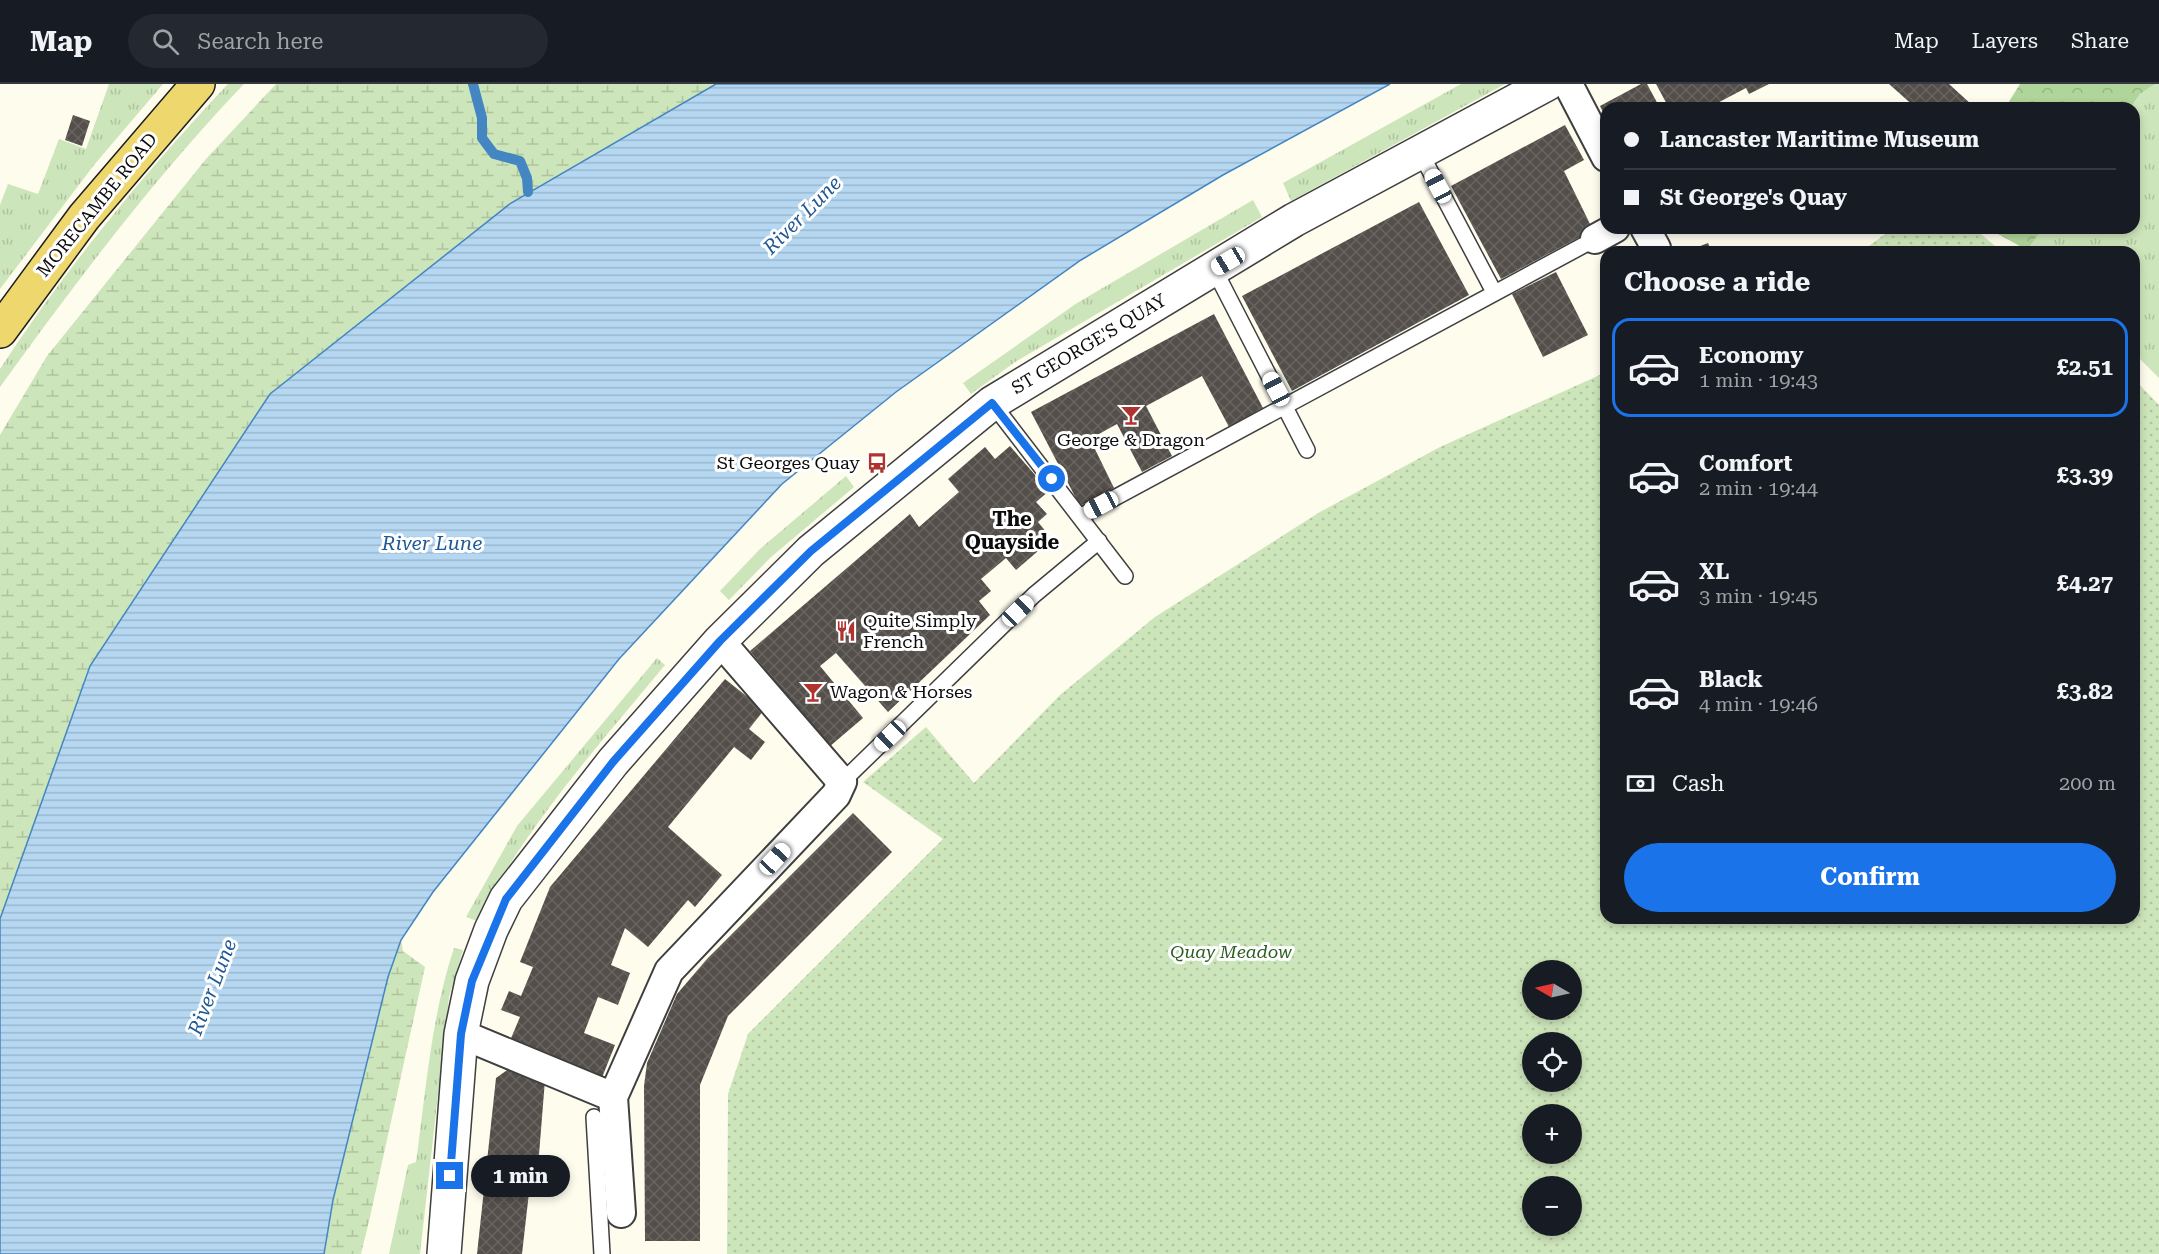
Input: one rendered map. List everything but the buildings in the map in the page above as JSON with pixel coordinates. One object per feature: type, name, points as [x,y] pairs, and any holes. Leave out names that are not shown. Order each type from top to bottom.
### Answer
[{"type":"main road","name":"MORECAMBE ROAD","points":[[0,331],[84,217],[198,84]]},
{"type":"street","name":"ST GEORGE'S QUAY","points":[[444,1254],[461,1034],[472,981],[506,899],[613,762],[720,641],[811,551],[992,403],[1294,220],[1546,84]]},
{"type":"street","points":[[1568,84],[1600,145]]},
{"type":"street","points":[[621,1213],[613,1097],[669,971],[836,795],[842,783],[720,641]]},
{"type":"street","points":[[461,1034],[613,1097]]},
{"type":"lane","points":[[1420,153],[1494,292]]},
{"type":"lane","points":[[1081,516],[1286,408],[1494,292],[1605,234]]},
{"type":"lane","points":[[1214,269],[1307,450]]},
{"type":"lane","points":[[992,403],[1125,576]]},
{"type":"lane","points":[[842,783],[1034,595],[1099,541]]},
{"type":"lane","points":[[594,1117],[602,1254]]},
{"type":"green space","points":[[109,84],[163,84],[94,165],[0,289],[0,205],[8,184],[38,194],[59,139],[86,149]]},
{"type":"green space","points":[[228,84],[244,84],[147,193],[0,387],[0,369],[79,258],[137,186]]},
{"type":"green space","points":[[276,84],[716,84],[511,203],[270,394],[90,666],[0,919],[0,435],[47,356],[206,159]]},
{"type":"green space","points":[[1461,84],[1505,84],[1291,201],[1283,183]]},
{"type":"green space","points":[[2020,84],[2155,84],[2140,94],[2134,102],[2009,102]]},
{"type":"green space","points":[[2155,84],[2159,84],[2159,378],[2140,359],[2140,246],[2030,246],[2039,234],[2140,234],[2140,102],[2134,102],[2140,94]]},
{"type":"green space","points":[[1253,200],[1262,217],[1015,362],[971,394],[963,383],[1077,303]]},
{"type":"green space","points":[[1885,234],[1981,234],[1995,246],[1869,246]]},
{"type":"green space","points":[[1998,234],[2039,234],[2030,246],[2020,246]]},
{"type":"green space","name":"Quay Meadow","points":[[1600,375],[1600,924],[2140,924],[2140,385],[2159,405],[2159,1254],[727,1254],[728,1094],[748,1034],[943,839],[863,782],[926,727],[974,783],[1060,695],[1155,617],[1320,512],[1440,447]]},
{"type":"green space","points":[[846,476],[854,487],[770,558],[729,600],[720,591],[760,549]]},
{"type":"green space","points":[[657,658],[665,665],[540,820],[517,852],[477,921],[466,917],[517,826]]},
{"type":"green space","points":[[401,940],[403,951],[425,967],[361,1254],[324,1254],[333,1200],[388,977]]},
{"type":"green space","points":[[454,948],[463,950],[449,997],[420,1254],[389,1254],[408,1165],[416,1162],[435,1027]]},
{"type":"water","name":"River Lune","points":[[716,84],[1390,84],[1223,175],[1081,260],[896,392],[782,484],[619,659],[433,892],[401,940],[388,977],[333,1200],[324,1254],[0,1254],[0,919],[90,666],[270,394],[511,203]]},
{"type":"waterway","points":[[473,84],[482,118],[482,138],[494,154],[520,161],[527,178],[528,192]]},
{"type":"place","name":"George & Dragon","points":[[1131,415]]},
{"type":"place","name":"St Georges Quay","points":[[877,463]]},
{"type":"place","name":"Quite Simply French","points":[[846,631]]},
{"type":"place","name":"Wagon & Horses","points":[[813,692]]},
{"type":"district","name":"The Quayside","points":[[1012,530]]},
{"type":"route","points":[[450,1176],[461,1034],[472,981],[491,930],[506,899],[613,762],[720,641],[811,551],[992,403],[1052,479]]}]
